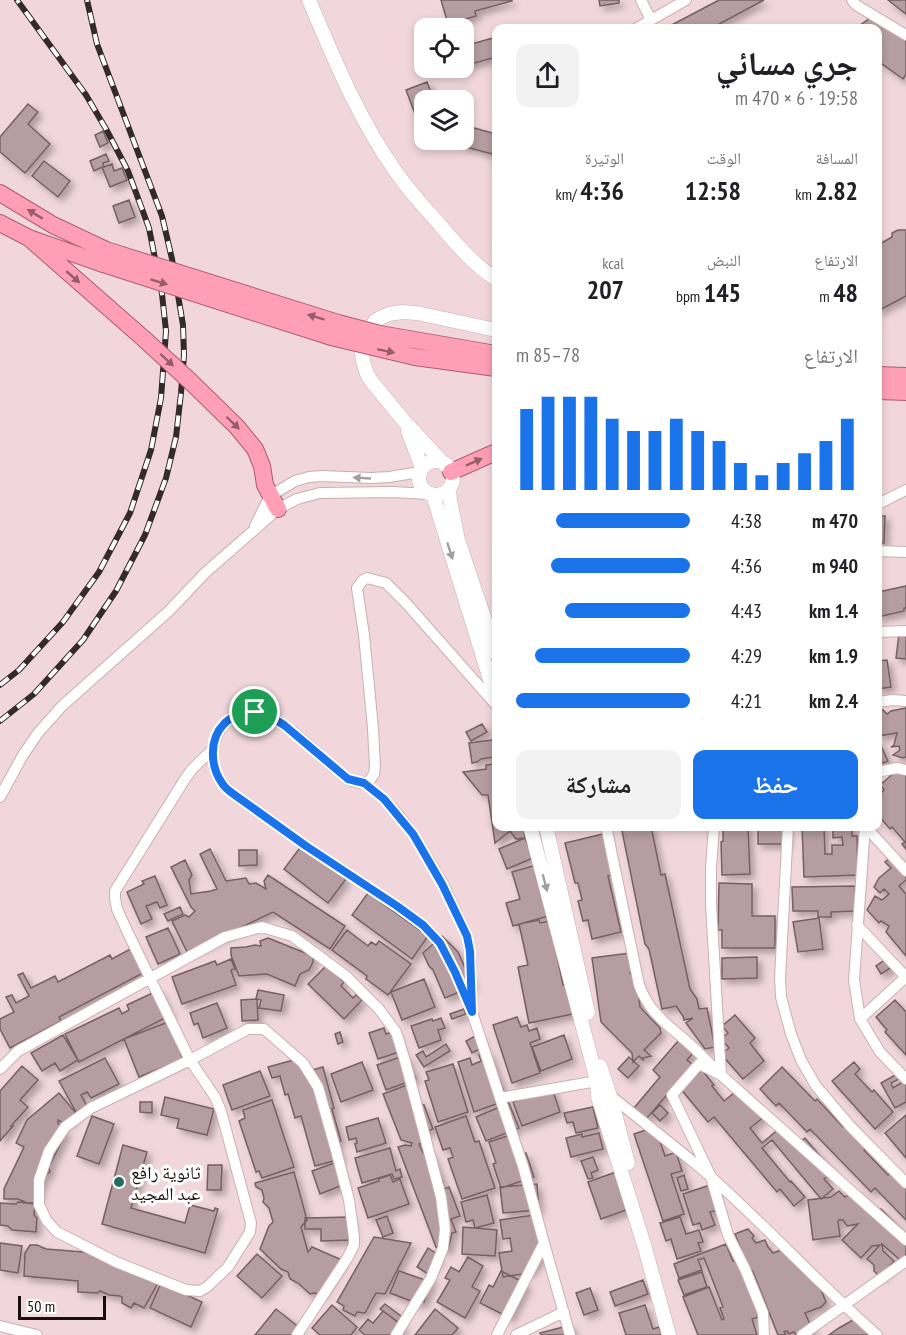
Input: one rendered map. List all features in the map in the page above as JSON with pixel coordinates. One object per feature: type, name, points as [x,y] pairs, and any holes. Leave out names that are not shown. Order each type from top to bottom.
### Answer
[{"type":"highway","points":[[0,193],[105,257],[331,337],[415,357],[492,367]]},
{"type":"highway","points":[[0,223],[29,238],[105,257],[338,323],[391,336],[492,353]]},
{"type":"highway","points":[[29,238],[191,382],[250,441],[260,460],[265,485],[274,503]]},
{"type":"highway","points":[[882,375],[906,376]]},
{"type":"highway","points":[[882,391],[906,392]]},
{"type":"highway","points":[[448,475],[492,454]]},
{"type":"street","points":[[309,0],[346,86],[371,133],[396,172],[470,258],[492,276]]},
{"type":"street","points":[[641,0],[651,20]]},
{"type":"street","points":[[644,24],[686,0]]},
{"type":"street","points":[[852,0],[856,5],[906,35]]},
{"type":"street","points":[[492,329],[417,313],[389,314],[372,324],[364,337],[361,348],[367,374],[372,382],[448,475],[450,500],[458,540],[492,641]]},
{"type":"street","points":[[404,421],[421,470],[419,482],[424,491],[430,494],[492,687]]},
{"type":"street","points":[[0,797],[23,755],[38,733],[62,706],[169,611],[205,573],[254,529],[290,483],[309,477],[322,476],[389,477],[421,470],[426,464],[436,461],[448,475]]},
{"type":"street","points":[[274,503],[320,493],[441,494],[448,475]]},
{"type":"street","points":[[882,502],[906,490]]},
{"type":"street","points":[[882,551],[906,552]]},
{"type":"street","points":[[364,783],[369,781],[374,774],[375,767],[374,728],[357,588],[363,580],[368,578],[386,584],[406,603],[492,700]]},
{"type":"street","points":[[882,632],[906,631]]},
{"type":"street","points":[[882,701],[906,701]]},
{"type":"street","points":[[472,1012],[470,951],[467,936],[442,884],[413,834],[384,799],[364,783],[348,779],[284,725],[265,713],[243,714],[223,724],[215,737],[213,749],[214,763],[222,784],[306,846],[397,906],[423,925],[440,943],[472,1012],[523,1166],[570,1335]]},
{"type":"street","points":[[213,749],[185,778],[115,891],[115,898],[117,909],[190,1060],[215,1097],[221,1111],[251,1223],[250,1232],[228,1266],[207,1287],[200,1291],[186,1290],[116,1262],[57,1232],[47,1221],[39,1205],[39,1180],[42,1170],[49,1151],[65,1127],[91,1108],[190,1060],[248,1029],[264,1029],[303,1063],[318,1087],[349,1200],[354,1245],[297,1335]]},
{"type":"street","points":[[882,771],[897,768],[906,770]]},
{"type":"street","points":[[531,831],[597,1081],[598,1097],[645,1248],[669,1335]]},
{"type":"street","points":[[547,831],[597,1054],[611,1096],[616,1123],[678,1335]]},
{"type":"street","points":[[607,831],[639,985],[643,996],[654,1012],[906,1240]]},
{"type":"street","points":[[714,831],[711,904],[721,1075]]},
{"type":"street","points":[[788,831],[780,988],[791,1034],[801,1060],[816,1086],[851,1127],[906,1183]]},
{"type":"street","points":[[865,831],[854,981],[860,1019],[880,1052],[906,1079]]},
{"type":"street","points":[[870,831],[906,871]]},
{"type":"street","points":[[857,925],[906,977],[860,1019]]},
{"type":"street","points":[[0,1069],[18,1051],[225,938],[262,927],[292,936],[346,976],[379,1009],[396,1032],[441,1197],[445,1229],[443,1248],[431,1278],[396,1335]]},
{"type":"street","points":[[721,1075],[699,1064],[672,1095],[711,1177],[728,1235],[763,1314],[764,1335]]},
{"type":"street","points":[[500,1098],[597,1081]]},
{"type":"street","points":[[611,1096],[711,1177],[877,1335]]},
{"type":"street","points":[[497,1335],[544,1243]]},
{"type":"street","points":[[802,1335],[906,1261]]},
{"type":"street","points":[[516,1335],[564,1312]]},
{"type":"street","points":[[0,1326],[37,1335]]},
{"type":"building","points":[[441,0],[512,0],[475,11],[476,16],[469,18],[446,18]]},
{"type":"building","points":[[599,0],[619,0],[619,3],[600,6]]},
{"type":"building","points":[[719,0],[764,0],[719,24],[674,24]]},
{"type":"building","points":[[888,0],[906,0],[906,14]]},
{"type":"building","points":[[873,16],[906,39],[906,74],[903,79],[882,64],[882,24],[862,24]]},
{"type":"building","points":[[492,38],[492,58],[474,63],[474,43]]},
{"type":"building","points":[[427,82],[430,90],[414,90],[414,111],[406,90]]},
{"type":"building","points":[[28,104],[38,112],[28,124],[50,144],[25,173],[0,152],[0,137]]},
{"type":"building","points":[[474,128],[492,133],[492,154],[474,149]]},
{"type":"building","points":[[103,131],[108,143],[100,147],[95,135]]},
{"type":"building","points":[[106,154],[109,161],[103,163],[104,167],[112,164],[114,171],[122,168],[127,180],[110,187],[102,167],[94,171],[90,161]]},
{"type":"building","points":[[44,161],[70,181],[58,197],[32,176]]},
{"type":"building","points":[[129,200],[135,217],[119,223],[113,206]]},
{"type":"building","points":[[906,230],[906,296],[882,309],[882,243],[892,237],[892,233]]},
{"type":"building","points":[[882,516],[885,516],[884,543],[882,543]]},
{"type":"building","points":[[906,586],[904,611],[882,616],[882,591]]},
{"type":"building","points":[[899,634],[906,635],[906,659],[896,658]]},
{"type":"building","points":[[887,660],[891,687],[882,688],[882,661]]},
{"type":"building","points":[[906,708],[906,757],[903,758],[893,755],[900,750],[899,746],[891,747],[894,745],[897,733],[882,735],[882,710],[887,714]]},
{"type":"building","points":[[482,724],[487,732],[471,741],[466,732]]},
{"type":"building","points":[[492,740],[492,757],[472,763],[469,743]]},
{"type":"building","points":[[882,748],[888,761],[882,763]]},
{"type":"building","points":[[492,764],[492,822],[488,795],[482,795],[463,772],[486,769],[486,765]]},
{"type":"building","points":[[903,765],[906,768],[906,849],[902,844],[905,842],[882,820],[882,792],[884,790],[882,783]]},
{"type":"building","points":[[493,831],[510,831],[495,843]]},
{"type":"building","points":[[510,831],[524,831],[525,838],[516,839]]},
{"type":"building","points":[[622,831],[652,831],[661,875],[665,874],[690,989],[697,999],[699,1009],[707,1008],[715,1047],[705,1049],[686,1023],[693,1018],[684,1020],[676,1006],[662,1009],[649,949],[645,944]]},
{"type":"building","points":[[723,831],[748,831],[750,874],[722,875],[721,842]]},
{"type":"building","points":[[758,831],[787,831],[787,844],[758,844]]},
{"type":"building","points":[[802,831],[824,831],[825,854],[832,854],[832,845],[843,845],[842,837],[833,838],[833,831],[852,831],[852,836],[857,836],[858,875],[804,877]]},
{"type":"building","points":[[603,834],[612,875],[608,876],[621,932],[592,939],[588,920],[583,921],[578,901],[582,900],[578,883],[575,883],[565,843]]},
{"type":"building","points":[[525,838],[533,858],[507,869],[499,849]]},
{"type":"building","points":[[302,845],[346,879],[328,903],[284,869]]},
{"type":"building","points":[[210,849],[226,881],[246,878],[249,884],[256,883],[266,889],[264,881],[268,875],[345,926],[330,949],[273,912],[187,952],[172,921],[185,915],[189,917],[195,911],[171,867],[185,860],[192,875],[189,880],[191,894],[217,889],[200,854]]},
{"type":"building","points":[[239,850],[257,850],[257,865],[239,866]]},
{"type":"building","points":[[894,854],[906,867],[906,880],[899,886],[906,894],[906,956],[886,932],[889,926],[881,921],[879,923],[867,910],[875,896],[882,900],[889,894],[884,889],[880,893],[874,887],[879,878],[891,868],[885,862]]},
{"type":"building","points":[[536,865],[552,915],[513,926],[506,903],[520,899],[512,872]]},
{"type":"building","points":[[155,876],[167,905],[160,908],[157,902],[146,906],[152,919],[141,924],[127,892],[144,884],[142,881]]},
{"type":"building","points":[[719,883],[752,884],[752,916],[775,916],[775,948],[722,948],[722,930],[718,930]]},
{"type":"building","points":[[855,886],[856,911],[831,912],[831,917],[818,917],[818,911],[793,911],[792,887]]},
{"type":"building","points":[[368,893],[428,936],[412,959],[352,915]]},
{"type":"building","points":[[180,907],[183,914],[168,921],[164,914]]},
{"type":"building","points":[[819,918],[823,949],[798,952],[793,922]]},
{"type":"building","points":[[539,920],[540,923],[550,921],[563,985],[577,983],[583,1012],[529,1023],[518,967],[528,965],[519,924]]},
{"type":"building","points":[[168,928],[180,954],[158,964],[146,937]]},
{"type":"building","points":[[347,930],[368,946],[371,942],[376,945],[379,941],[411,964],[388,995],[332,950]]},
{"type":"building","points":[[442,936],[458,952],[473,986],[445,998],[423,953]]},
{"type":"building","points":[[268,938],[313,956],[309,970],[300,974],[295,986],[267,974],[239,976],[231,955],[231,948],[261,946],[260,941]]},
{"type":"building","points":[[134,947],[147,971],[59,1017],[61,1021],[10,1048],[0,1029],[0,1019],[14,1012],[6,997],[12,995],[16,1003],[29,996],[18,975],[23,973],[31,988],[55,976],[58,982],[110,955],[112,959]]},
{"type":"building","points":[[630,953],[633,970],[630,973],[643,994],[639,999],[640,1007],[660,1028],[661,1033],[644,1050],[651,1056],[643,1060],[639,1056],[633,1062],[632,1053],[601,1022],[592,958]]},
{"type":"building","points":[[757,957],[757,978],[722,979],[722,958]]},
{"type":"building","points":[[231,959],[235,969],[231,970],[236,985],[182,1004],[172,977],[215,961],[217,965]]},
{"type":"building","points":[[886,959],[892,967],[881,974],[876,966]]},
{"type":"building","points":[[327,965],[344,982],[341,986],[353,998],[356,995],[362,1000],[344,1019],[308,984]]},
{"type":"building","points":[[424,979],[435,1007],[402,1020],[391,992]]},
{"type":"building","points":[[159,990],[171,1015],[79,1062],[65,1034],[119,1008],[122,1014],[129,1010],[127,1005]]},
{"type":"building","points":[[258,990],[284,995],[281,1011],[259,1008],[261,1000],[256,999]]},
{"type":"building","points":[[257,999],[258,1020],[242,1021],[241,1000]]},
{"type":"building","points":[[895,1000],[906,1012],[906,1055],[885,1032],[887,1030],[876,1017]]},
{"type":"building","points":[[217,1003],[227,1028],[203,1038],[198,1023],[194,1025],[190,1013]]},
{"type":"building","points":[[464,1009],[466,1014],[452,1019],[450,1014]]},
{"type":"building","points":[[735,1015],[755,1038],[750,1043],[764,1061],[743,1079],[721,1054],[729,1048],[721,1039],[728,1033],[722,1026]]},
{"type":"building","points":[[517,1017],[521,1027],[527,1025],[529,1031],[537,1028],[540,1039],[530,1043],[540,1073],[512,1083],[493,1025]]},
{"type":"building","points":[[441,1018],[445,1028],[438,1030],[441,1040],[419,1048],[411,1026]]},
{"type":"building","points":[[168,1022],[183,1059],[139,1077],[124,1039]]},
{"type":"building","points":[[384,1028],[386,1034],[395,1031],[402,1051],[378,1059],[369,1033]]},
{"type":"building","points":[[340,1032],[343,1042],[338,1044],[335,1034]]},
{"type":"building","points":[[479,1034],[485,1046],[472,1053],[466,1041]]},
{"type":"building","points":[[63,1035],[78,1060],[60,1071],[55,1063],[42,1071],[31,1053]]},
{"type":"building","points":[[564,1035],[572,1059],[541,1071],[532,1047]]},
{"type":"building","points":[[679,1040],[694,1052],[687,1060],[693,1065],[646,1119],[634,1108],[660,1077],[653,1070]]},
{"type":"building","points":[[446,1044],[450,1051],[424,1067],[416,1055],[423,1051],[426,1057]]},
{"type":"building","points":[[489,1051],[507,1100],[474,1112],[458,1062],[470,1058],[472,1065],[481,1061],[479,1055]]},
{"type":"building","points":[[406,1055],[416,1079],[386,1090],[377,1065]]},
{"type":"building","points":[[629,1057],[639,1066],[628,1078],[618,1069]]},
{"type":"building","points":[[105,1058],[119,1084],[91,1098],[87,1092],[81,1095],[87,1106],[76,1112],[59,1081]]},
{"type":"building","points":[[301,1058],[305,1072],[323,1067],[341,1141],[336,1142],[341,1159],[315,1166],[301,1116],[295,1118],[280,1076],[272,1078],[268,1067]]},
{"type":"building","points":[[362,1062],[373,1090],[341,1102],[331,1074]]},
{"type":"building","points":[[854,1062],[860,1069],[855,1074],[872,1092],[874,1090],[893,1112],[875,1129],[832,1081]]},
{"type":"building","points":[[453,1064],[468,1112],[438,1122],[425,1081],[429,1080],[426,1072]]},
{"type":"building","points":[[22,1066],[38,1080],[20,1100],[28,1107],[0,1141],[0,1091]]},
{"type":"building","points":[[782,1067],[843,1127],[848,1122],[867,1147],[864,1150],[888,1175],[892,1171],[906,1185],[906,1220],[875,1188],[871,1192],[810,1129],[807,1132],[779,1103],[776,1106],[760,1089]]},
{"type":"building","points":[[702,1070],[724,1101],[740,1088],[764,1117],[750,1128],[762,1143],[781,1127],[796,1145],[805,1138],[833,1172],[824,1179],[833,1189],[821,1199],[772,1140],[762,1148],[805,1197],[794,1206],[780,1189],[777,1192],[714,1117],[708,1122],[680,1088]]},
{"type":"building","points":[[260,1071],[270,1096],[232,1110],[223,1085]]},
{"type":"building","points":[[895,1075],[901,1078],[891,1083],[893,1088],[906,1080],[906,1102],[895,1108],[881,1083]]},
{"type":"building","points":[[407,1085],[419,1104],[424,1105],[433,1129],[422,1133],[426,1142],[419,1144],[423,1153],[430,1150],[443,1182],[441,1190],[449,1187],[460,1216],[451,1219],[456,1232],[452,1233],[448,1250],[436,1247],[398,1147],[411,1146],[412,1143],[401,1140],[383,1094]]},
{"type":"building","points":[[552,1088],[560,1112],[522,1126],[513,1102]]},
{"type":"building","points":[[59,1093],[75,1112],[71,1121],[65,1124],[58,1120],[66,1133],[49,1167],[50,1172],[44,1177],[36,1203],[4,1199],[4,1189],[24,1147],[16,1143],[27,1120]]},
{"type":"building","points":[[165,1097],[214,1109],[207,1135],[177,1128],[179,1119],[161,1115]]},
{"type":"building","points":[[272,1100],[294,1167],[262,1178],[259,1171],[256,1172],[239,1121],[245,1118],[243,1110]]},
{"type":"building","points":[[140,1102],[152,1102],[152,1113],[140,1112]]},
{"type":"building","points":[[509,1103],[519,1128],[486,1141],[476,1117]]},
{"type":"building","points":[[660,1105],[668,1113],[660,1121],[652,1113]]},
{"type":"building","points":[[593,1107],[598,1128],[576,1133],[573,1122],[567,1123],[564,1113]]},
{"type":"building","points":[[906,1115],[906,1158],[885,1133]]},
{"type":"building","points":[[92,1116],[114,1124],[99,1164],[77,1156]]},
{"type":"building","points":[[466,1116],[475,1142],[479,1141],[495,1188],[462,1199],[448,1159],[453,1157],[450,1148],[443,1150],[435,1127]]},
{"type":"building","points":[[378,1118],[386,1143],[357,1152],[356,1138],[349,1140],[346,1127]]},
{"type":"building","points":[[655,1127],[665,1156],[676,1152],[682,1171],[671,1174],[684,1214],[663,1221],[634,1134]]},
{"type":"building","points":[[599,1133],[603,1149],[571,1157],[566,1138]]},
{"type":"building","points":[[510,1135],[518,1156],[526,1153],[534,1177],[501,1188],[489,1142]]},
{"type":"building","points":[[123,1145],[147,1152],[131,1208],[185,1223],[190,1205],[214,1211],[215,1208],[218,1209],[205,1253],[102,1224]]},
{"type":"building","points":[[390,1148],[396,1171],[400,1169],[402,1177],[394,1179],[392,1174],[362,1183],[355,1158]]},
{"type":"building","points":[[593,1157],[598,1170],[591,1173],[593,1178],[588,1179],[581,1161]]},
{"type":"building","points":[[337,1162],[345,1184],[320,1194],[312,1171]]},
{"type":"building","points":[[208,1165],[222,1165],[221,1190],[207,1190]]},
{"type":"building","points":[[294,1172],[307,1220],[301,1227],[308,1252],[312,1247],[342,1260],[320,1295],[310,1294],[290,1279],[288,1272],[281,1269],[260,1249],[269,1226],[273,1222],[269,1208],[263,1202],[262,1190],[256,1187],[255,1183]]},
{"type":"building","points":[[616,1172],[629,1209],[601,1219],[588,1182]]},
{"type":"building","points":[[390,1175],[393,1182],[400,1179],[409,1204],[368,1218],[358,1188]]},
{"type":"building","points":[[684,1175],[688,1189],[681,1191],[677,1178]]},
{"type":"building","points":[[537,1184],[539,1210],[503,1213],[500,1187]]},
{"type":"building","points":[[710,1185],[718,1210],[710,1212],[715,1225],[702,1230],[700,1223],[693,1225],[683,1194]]},
{"type":"building","points":[[855,1190],[877,1210],[881,1209],[900,1228],[906,1243],[906,1255],[901,1261],[882,1244],[883,1251],[894,1261],[880,1277],[874,1271],[874,1265],[867,1259],[880,1245],[872,1246],[861,1258],[842,1240],[858,1224],[847,1226],[843,1220],[839,1220],[840,1236],[813,1240],[808,1200],[831,1197],[839,1191],[845,1197]]},
{"type":"building","points":[[487,1195],[494,1223],[475,1228],[473,1220],[466,1222],[461,1202]]},
{"type":"building","points":[[18,1202],[35,1204],[36,1232],[12,1230],[8,1226],[0,1225],[0,1203],[16,1204]]},
{"type":"building","points":[[534,1215],[541,1258],[529,1273],[503,1277],[499,1253],[512,1251],[510,1238],[503,1239],[500,1220]]},
{"type":"building","points":[[387,1216],[393,1233],[383,1237],[376,1220]]},
{"type":"building","points":[[351,1217],[352,1240],[321,1241],[321,1229],[305,1229],[305,1218]]},
{"type":"building","points":[[680,1217],[686,1234],[699,1230],[703,1242],[698,1243],[701,1251],[677,1259],[671,1239],[666,1241],[660,1223]]},
{"type":"building","points":[[463,1227],[497,1230],[495,1256],[462,1254]]},
{"type":"building","points":[[748,1229],[756,1243],[765,1240],[773,1253],[784,1249],[821,1290],[826,1302],[821,1307],[805,1313],[813,1331],[804,1335],[796,1335],[794,1332],[789,1334],[787,1331],[784,1332],[786,1335],[778,1335],[735,1234]]},
{"type":"building","points":[[374,1237],[411,1243],[385,1294],[376,1293],[365,1313],[357,1312],[355,1316],[343,1310],[344,1306],[337,1302]]},
{"type":"building","points":[[0,1243],[22,1246],[18,1273],[0,1270]]},
{"type":"building","points":[[726,1244],[733,1261],[739,1259],[761,1316],[752,1319],[757,1335],[698,1335],[683,1297],[709,1287],[722,1320],[724,1319],[720,1308],[723,1307],[704,1258],[698,1260],[702,1270],[679,1278],[674,1264]]},
{"type":"building","points":[[30,1245],[46,1249],[96,1253],[158,1283],[144,1308],[134,1303],[131,1308],[122,1303],[120,1296],[100,1291],[98,1293],[78,1292],[78,1281],[24,1276],[25,1253]]},
{"type":"building","points":[[428,1248],[440,1256],[428,1274],[417,1267]]},
{"type":"building","points":[[257,1254],[282,1276],[262,1298],[237,1276]]},
{"type":"building","points":[[468,1257],[483,1266],[472,1287],[480,1291],[465,1318],[437,1302],[450,1280],[445,1278],[451,1267],[459,1272]]},
{"type":"building","points":[[399,1271],[425,1280],[433,1277],[424,1302],[421,1301],[419,1304],[390,1293]]},
{"type":"building","points":[[501,1271],[527,1284],[510,1318],[480,1303],[489,1285],[493,1287]]},
{"type":"building","points":[[702,1272],[707,1287],[684,1295],[678,1280]]},
{"type":"building","points":[[643,1280],[648,1294],[615,1306],[610,1292]]},
{"type":"building","points":[[161,1283],[202,1302],[191,1327],[150,1308]]},
{"type":"building","points":[[590,1288],[598,1310],[584,1315],[576,1293]]},
{"type":"building","points":[[385,1304],[402,1317],[398,1322],[380,1309]]},
{"type":"building","points":[[332,1305],[357,1327],[351,1335],[320,1335],[312,1328]]},
{"type":"building","points":[[645,1305],[653,1329],[659,1327],[662,1335],[626,1335],[619,1313]]},
{"type":"building","points":[[276,1309],[300,1328],[294,1335],[255,1335]]},
{"type":"building","points":[[435,1309],[458,1328],[452,1335],[415,1335]]},
{"type":"building","points":[[383,1311],[404,1327],[397,1335],[365,1335],[359,1330],[368,1319],[373,1323]]},
{"type":"building","points":[[858,1317],[868,1335],[829,1335],[839,1328]]},
{"type":"building","points":[[571,1325],[573,1335],[541,1335],[540,1333]]},
{"type":"railway","points":[[0,685],[19,670],[63,622],[99,572],[130,513],[151,450],[161,398],[166,331],[162,294],[149,228],[128,171],[86,95],[17,0]]},
{"type":"railway","points":[[0,721],[34,694],[83,640],[116,591],[145,535],[166,478],[176,437],[184,355],[183,325],[172,259],[162,216],[97,44],[87,0]]},
{"type":"place","name":"ثانوية رافع عبد المجيد","points":[[119,1182]]},
{"type":"route","points":[[255,712],[265,713],[284,725],[348,779],[364,783],[384,799],[413,834],[442,884],[467,936],[470,951],[472,1012],[440,943],[423,925],[306,846],[222,784],[214,763],[215,737],[223,724],[231,718],[255,712]]}]
